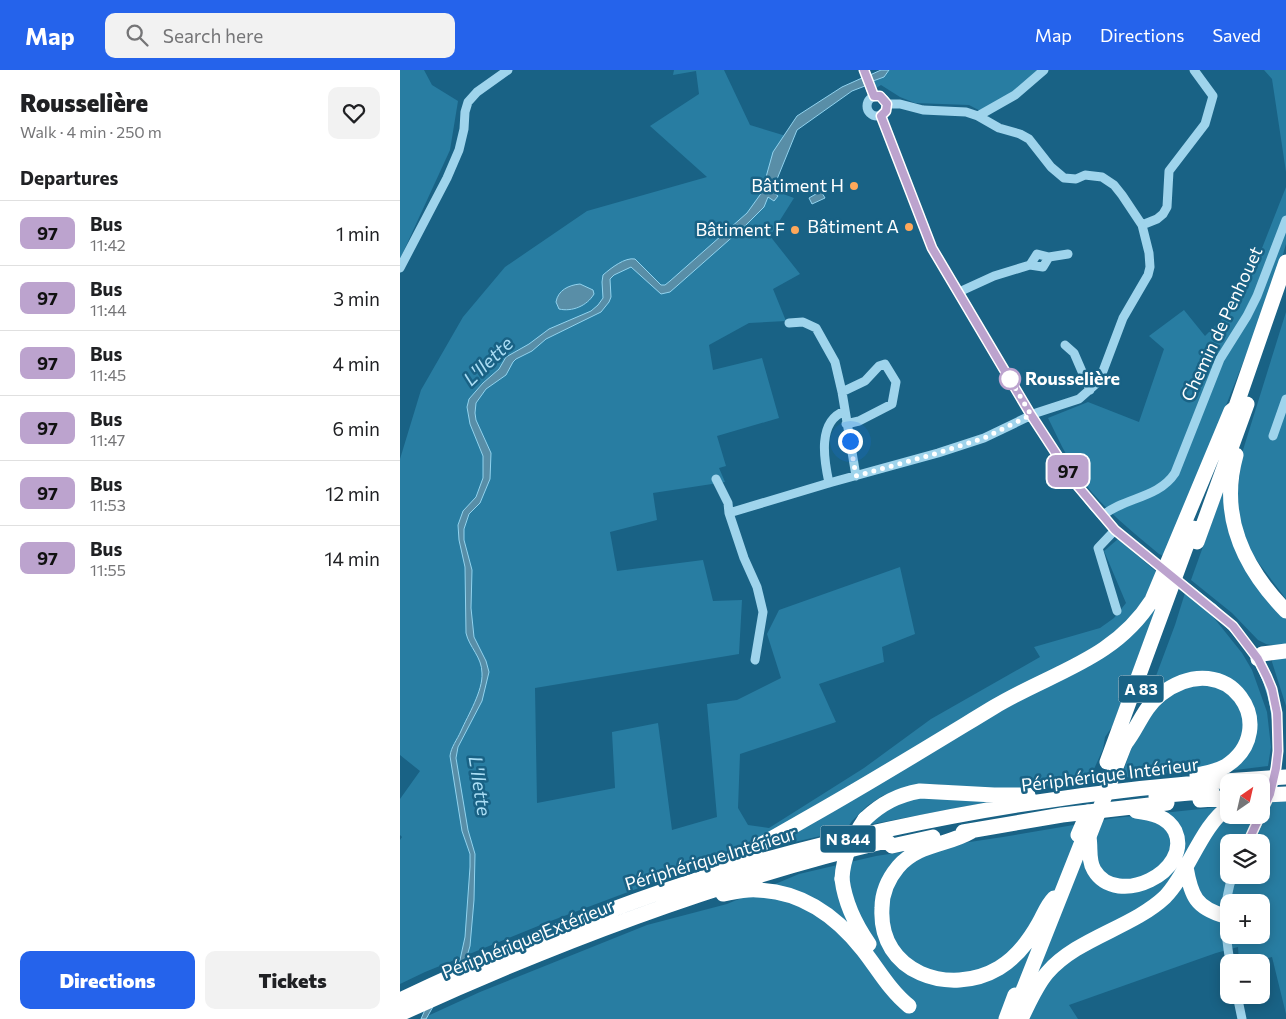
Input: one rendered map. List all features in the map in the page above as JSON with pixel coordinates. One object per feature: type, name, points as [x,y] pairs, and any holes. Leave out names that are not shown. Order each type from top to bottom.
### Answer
[{"type":"highway","points":[[1232,433],[1286,262]]},
{"type":"highway","points":[[1286,286],[1240,409],[1246,423],[1234,464],[1230,491],[1231,515],[1238,541],[1247,561],[1271,595],[1286,611]]},
{"type":"highway","points":[[650,896],[660,886],[717,867],[754,848],[918,755],[1013,696],[1097,654],[1118,640],[1137,622],[1152,600],[1231,412],[1240,409]]},
{"type":"highway","name":"A 83","points":[[1110,761],[1169,618],[1232,433]]},
{"type":"highway","name":"A 83","points":[[1006,1019],[1086,835],[1110,761],[1232,433]]},
{"type":"highway","points":[[1122,807],[1160,817],[1174,830],[1177,849],[1174,858],[1163,871],[1153,878],[1139,884],[1122,887],[1109,884],[1097,874],[1092,865],[1086,835],[1125,744],[1169,618]]},
{"type":"highway","points":[[1258,659],[1262,654],[1286,651]]},
{"type":"highway","points":[[1125,744],[1147,708],[1168,689],[1200,678],[1212,679],[1227,685],[1240,697],[1248,711],[1250,730],[1246,742],[1238,754],[1224,767],[1191,776],[1183,783]]},
{"type":"highway","name":"Périphérique Intérieur","points":[[400,1000],[421,990],[474,973],[585,920],[650,896],[752,864],[828,844],[962,814],[1050,799],[1183,783],[1286,777]]},
{"type":"highway","points":[[1270,788],[1286,787]]},
{"type":"highway","points":[[917,1019],[891,975],[859,930],[847,904],[842,879],[842,868],[853,837],[865,818],[880,806],[889,800],[908,793],[920,791],[1035,795],[1050,799]]},
{"type":"highway","name":"Périphérique Extérieur","points":[[400,1014],[416,1007],[474,973],[680,900],[756,876],[887,841],[971,823],[1128,799],[1220,791]]},
{"type":"highway","points":[[1270,795],[1286,794]]},
{"type":"highway","points":[[887,841],[892,846],[1062,815],[1122,807],[1220,799]]},
{"type":"highway","points":[[1021,1019],[1040,982],[1048,971],[1073,952],[1157,904],[1171,890],[1220,815]]},
{"type":"highway","points":[[972,831],[916,852],[899,866],[888,881],[882,898],[881,915],[883,926],[890,946],[905,964],[919,973],[935,979],[972,979],[991,972],[1007,963],[1020,952],[1038,926],[1048,904],[1055,904]]},
{"type":"highway","points":[[1186,867],[1198,903],[1209,911],[1220,914]]},
{"type":"highway","points":[[680,900],[695,902],[721,894],[756,890],[782,892],[804,900],[842,926],[898,997],[909,1006]]},
{"type":"highway","name":"A 83","points":[[1012,1019],[1055,904]]},
{"type":"street","points":[[400,268],[447,178],[459,150],[468,102],[477,92],[508,70]]},
{"type":"street","points":[[864,70],[874,96]]},
{"type":"street","points":[[978,116],[1015,95],[1044,70]]},
{"type":"street","points":[[1142,225],[1157,219],[1163,214],[1167,207],[1169,171],[1205,124],[1214,96],[1194,70]]},
{"type":"street","points":[[729,513],[938,453],[984,438],[1031,415],[1079,399],[1096,384],[1103,371],[1123,318],[1148,275],[1150,267],[1149,253],[1142,225],[1114,185],[1102,177],[1085,175],[1076,180],[1064,178],[1051,167],[1029,139],[1020,134],[999,128],[978,116],[966,112],[923,110],[900,104],[887,104],[880,96],[874,96],[868,100],[867,110],[874,116],[881,116],[886,111],[887,104]]},
{"type":"street","points":[[881,116],[932,248],[1031,415],[1076,484],[1115,530],[1233,626],[1258,659],[1272,689],[1277,713],[1278,751],[1273,784],[1252,834]]},
{"type":"street","name":"Chemin de Penhouet","points":[[1102,516],[1119,506],[1164,486],[1175,473],[1220,359],[1254,302],[1286,220]]},
{"type":"street","points":[[959,292],[994,276],[1030,265],[1042,267],[1049,257],[1068,254]]},
{"type":"street","points":[[789,324],[803,322],[816,328],[835,362],[856,476]]},
{"type":"street","points":[[1065,345],[1074,354],[1090,390]]},
{"type":"street","points":[[842,392],[865,381],[879,366],[885,364],[896,382],[892,404],[859,421],[846,424]]},
{"type":"street","points":[[1273,436],[1286,398]]},
{"type":"street","points":[[829,483],[826,468],[826,432],[830,421],[839,413],[845,411]]},
{"type":"street","points":[[716,479],[728,503],[729,513],[763,612],[755,660]]},
{"type":"street","points":[[1115,530],[1098,548],[1117,611]]},
{"type":"street","points":[[1238,1004],[1242,1019]]},
{"type":"shaded area","points":[[400,70],[424,70],[432,85],[458,101],[450,150],[400,259]]},
{"type":"shaded area","points":[[674,70],[724,70],[750,125],[786,136],[767,188],[794,198],[770,236],[800,274],[773,289],[786,321],[749,323],[709,345],[713,370],[762,358],[779,418],[717,436],[726,466],[719,468],[725,482],[653,493],[657,520],[610,532],[617,571],[703,560],[713,601],[742,600],[739,654],[535,688],[537,803],[615,788],[612,732],[658,723],[672,830],[717,817],[707,704],[737,700],[781,678],[767,634],[779,610],[900,567],[915,634],[882,647],[884,662],[819,684],[836,722],[740,754],[738,808],[748,825],[769,828],[864,768],[931,719],[1040,657],[1034,647],[1100,628],[1114,618],[1126,603],[1104,551],[1118,539],[1159,574],[1132,618],[1106,641],[1024,684],[768,834],[636,889],[548,922],[425,972],[400,984],[400,840],[402,837],[400,835],[400,799],[420,771],[400,755],[400,459],[421,390],[463,317],[505,267],[587,211],[707,177],[650,126],[699,94],[696,71],[673,75]]},
{"type":"shaded area","points":[[881,70],[889,70],[884,77],[873,81],[870,75]]},
{"type":"shaded area","points":[[889,70],[1046,70],[988,115],[969,105],[915,103],[900,97],[881,85],[876,88],[873,81],[884,77]]},
{"type":"shaded area","points":[[1264,70],[1286,70],[1286,172],[1272,79]]},
{"type":"shaded area","points":[[862,78],[865,86],[852,91],[797,130],[773,189],[774,193],[778,196],[774,201],[768,197],[764,207],[746,225],[670,292],[661,294],[631,267],[614,275],[610,279],[611,297],[601,312],[546,339],[532,351],[516,359],[506,375],[486,389],[476,403],[476,420],[491,453],[490,479],[480,503],[469,514],[464,529],[464,540],[472,570],[471,608],[474,637],[486,661],[489,672],[482,701],[458,747],[456,758],[468,830],[475,854],[470,946],[462,973],[434,1005],[426,1019],[421,1019],[437,982],[458,969],[465,937],[470,854],[462,831],[450,756],[475,703],[482,680],[480,662],[466,633],[465,567],[458,525],[463,511],[476,497],[483,478],[483,456],[470,424],[467,407],[469,399],[499,369],[506,357],[529,344],[549,329],[591,311],[598,305],[603,298],[603,275],[618,264],[635,259],[661,285],[665,285],[670,281],[747,213],[765,188],[773,152],[797,116],[842,87]]},
{"type":"shaded area","points":[[1286,187],[1286,244],[1279,268],[1166,557],[1159,554],[1137,536],[1095,496],[1077,473],[1048,418],[1088,402],[1139,422],[1164,349],[1149,336],[1184,310],[1205,336],[1242,299]]},
{"type":"shaded area","points":[[821,191],[825,198],[812,204],[809,198]]},
{"type":"shaded area","points":[[580,284],[593,290],[594,294],[591,298],[583,305],[574,309],[559,309],[556,302],[559,294],[568,287]]},
{"type":"shaded area","points":[[1286,312],[1286,599],[1245,545],[1236,503],[1243,450]]},
{"type":"shaded area","points":[[1223,491],[1226,515],[1286,617],[1286,647],[1266,644],[1258,640],[1232,613],[1191,580]]},
{"type":"shaded area","points":[[1166,582],[1112,727],[1105,737],[1103,749],[1090,778],[1019,791],[933,784],[901,788],[882,796],[867,806],[846,830],[761,850],[982,722],[1055,681],[1077,671]]},
{"type":"shaded area","points":[[1185,593],[1210,613],[1242,653],[1252,670],[1267,712],[1271,747],[1268,766],[1227,771],[1255,717],[1222,678],[1147,700]]},
{"type":"shaded area","points":[[1286,657],[1286,706],[1272,662],[1273,658]]},
{"type":"shaded area","points":[[1194,684],[1219,685],[1245,712],[1241,744],[1230,757],[1210,769],[1121,778],[1131,749],[1162,698]]},
{"type":"shaded area","points":[[914,796],[994,801],[867,825],[880,811]]},
{"type":"shaded area","points":[[1286,801],[1286,1014],[1270,954],[1238,954],[1238,947],[1069,1005],[1078,1019],[421,1019],[480,992],[647,925],[727,904],[799,874],[876,856],[1115,818],[1220,807],[1220,824],[1270,824],[1270,802]]},
{"type":"bus line","name":"97","points":[[864,70],[874,96],[880,96],[887,104],[886,111],[881,116],[932,248],[1031,415],[1076,484],[1115,530],[1233,626],[1258,659],[1272,689],[1277,713],[1278,751],[1270,794],[1252,834]]},
{"type":"place","name":"Bâtiment H","points":[[854,186]]},
{"type":"place","name":"Bâtiment A","points":[[909,227]]},
{"type":"place","name":"Bâtiment F","points":[[795,230]]},
{"type":"place","name":"Rousselière","points":[[1010,379]]},
{"type":"route","points":[[850,441],[856,476],[984,438],[1031,415],[1006,372],[1010,379]]},
{"type":"water label","name":"L'Ilette","points":[[488,361]]},
{"type":"water label","name":"L'Ilette","points":[[480,786]]}]
